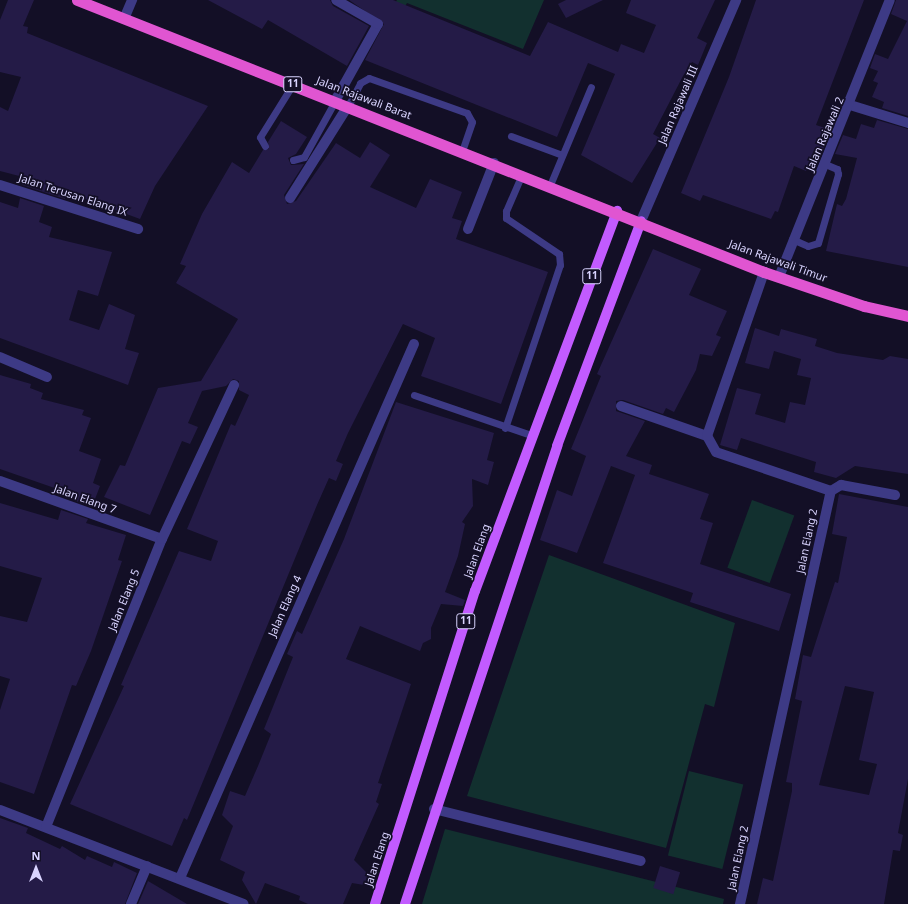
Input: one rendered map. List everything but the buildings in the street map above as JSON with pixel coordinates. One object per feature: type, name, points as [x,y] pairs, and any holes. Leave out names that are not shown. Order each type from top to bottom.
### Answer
[{"type":"highway","name":"Jalan Rajawali Barat","points":[[77,0],[642,221]]},
{"type":"highway","name":"Jalan Rajawali Timur","points":[[642,221],[764,272],[864,306],[908,316]]},
{"type":"main road","name":"Jalan Elang","points":[[376,904],[475,591],[531,436],[617,210]]},
{"type":"main road","name":"11","points":[[405,904],[434,808],[557,446],[642,221]]},
{"type":"street","points":[[124,18],[132,0]]},
{"type":"street","points":[[335,101],[378,24],[336,0]]},
{"type":"street","name":"Jalan Rajawali III","points":[[642,221],[736,0]]},
{"type":"street","name":"Jalan Rajawali 2","points":[[779,277],[792,239],[850,105],[890,0]]},
{"type":"street","points":[[850,105],[908,123]]},
{"type":"street","points":[[290,198],[348,106]]},
{"type":"street","points":[[468,228],[494,163]]},
{"type":"street","name":"Jalan Terusan Elang IX","points":[[0,185],[138,229]]},
{"type":"street","points":[[707,436],[764,272]]},
{"type":"street","name":"Jalan Elang 4","points":[[180,878],[414,344]]},
{"type":"street","points":[[0,356],[47,377]]},
{"type":"street","name":"Jalan Elang 5","points":[[46,827],[162,539],[234,385]]},
{"type":"street","points":[[621,406],[707,436],[716,452],[831,491],[841,485],[895,495]]},
{"type":"street","name":"Jalan Elang 7","points":[[0,481],[162,539]]},
{"type":"street","name":"Jalan Elang 2","points":[[740,904],[831,491]]},
{"type":"street","points":[[434,808],[642,861]]},
{"type":"street","points":[[0,810],[180,878],[243,904]]},
{"type":"street","points":[[131,904],[147,866]]},
{"type":"lane","points":[[348,106],[360,83],[369,78],[467,113],[472,122],[462,151]]},
{"type":"lane","points":[[265,146],[260,137],[293,84]]},
{"type":"lane","points":[[550,185],[590,87]]},
{"type":"lane","points":[[293,160],[304,157],[335,101]]},
{"type":"lane","points":[[511,136],[562,155]]},
{"type":"lane","points":[[792,239],[808,246],[818,244],[838,174],[837,169],[825,164]]},
{"type":"lane","points":[[505,428],[560,265],[559,254],[506,218],[506,210],[522,174]]},
{"type":"lane","points":[[414,395],[531,436]]},
{"type":"green space","points":[[397,0],[544,0],[523,49],[407,3],[396,21],[387,17]]},
{"type":"green space","points":[[752,500],[794,515],[770,583],[727,568]]},
{"type":"green space","points":[[549,555],[735,623],[714,707],[705,704],[666,848],[467,796]]},
{"type":"green space","points":[[689,771],[743,785],[722,869],[668,855]]},
{"type":"green space","points":[[445,829],[724,899],[723,904],[422,904]]}]
